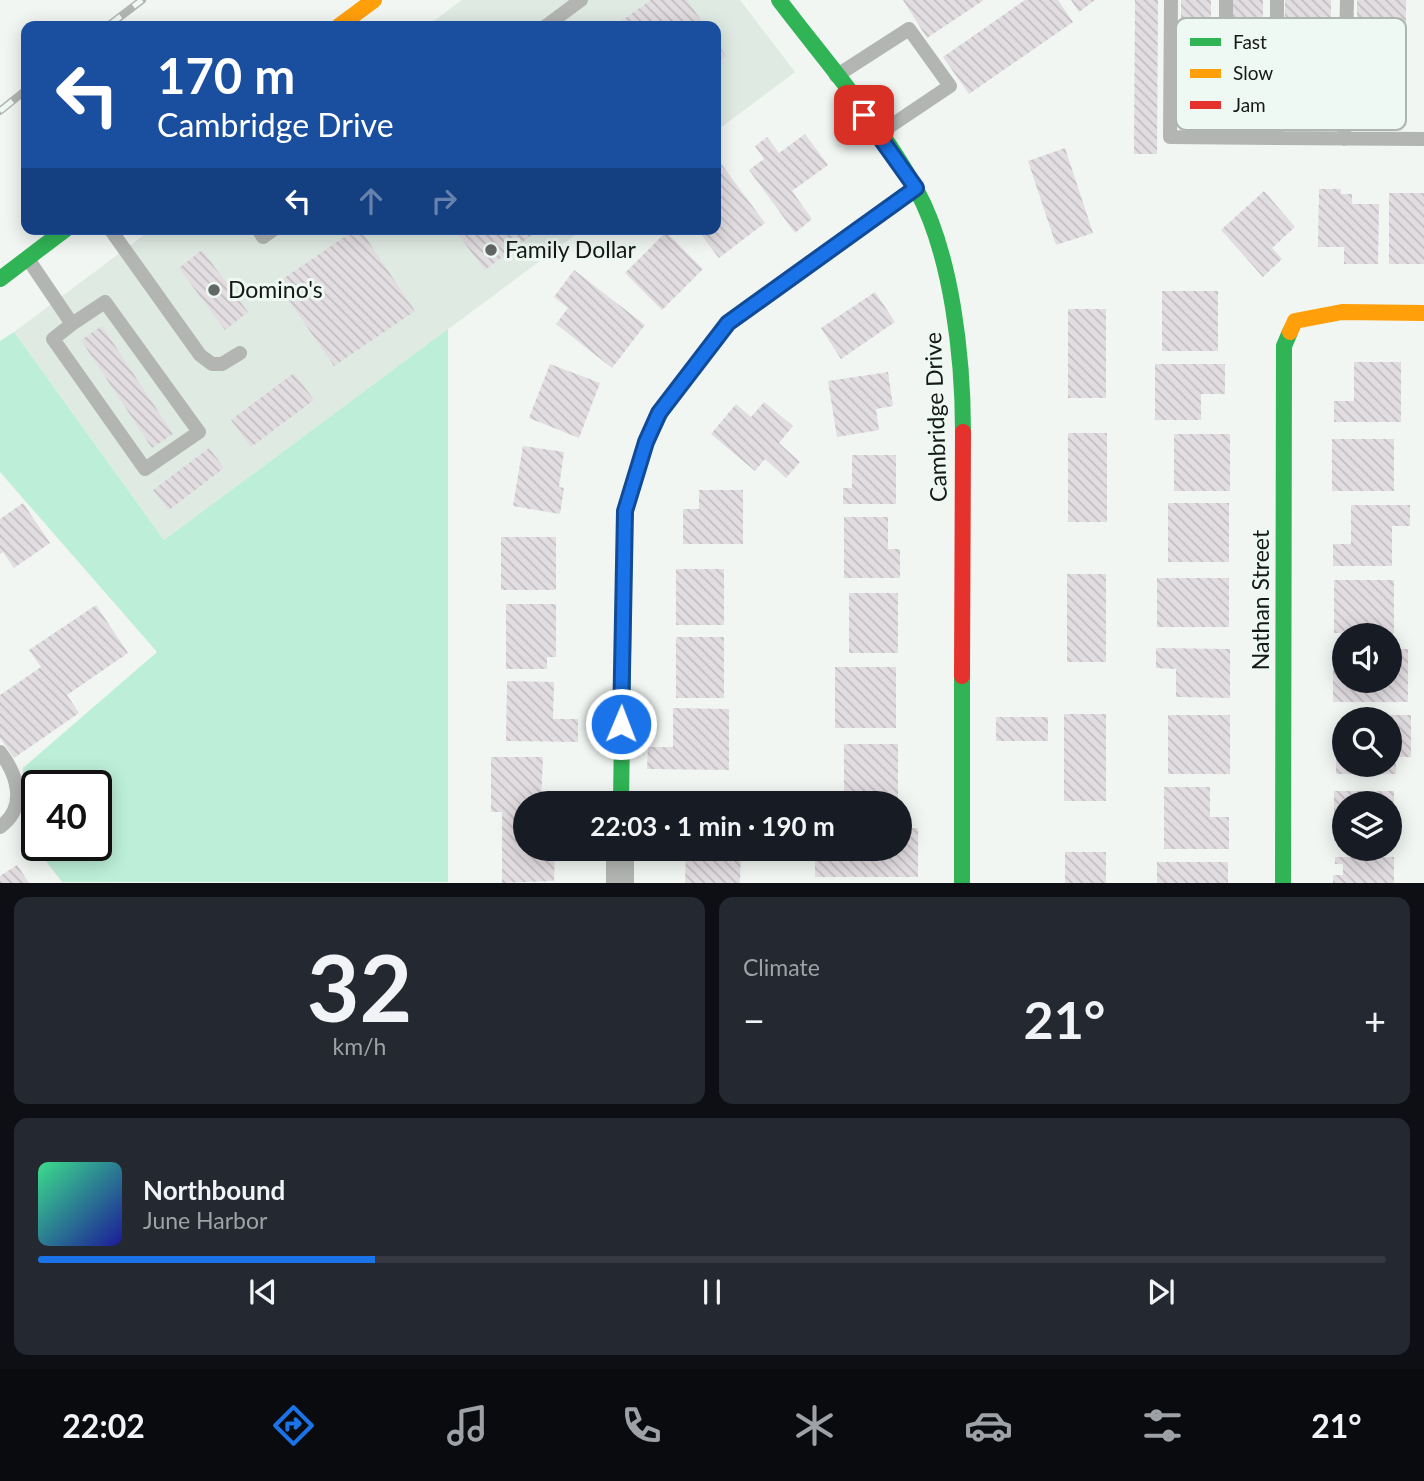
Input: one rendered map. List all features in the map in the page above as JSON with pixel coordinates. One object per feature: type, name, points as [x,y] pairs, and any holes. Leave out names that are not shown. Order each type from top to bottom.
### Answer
[{"type":"street","points":[[346,21],[374,0]]},
{"type":"street","name":"Cambridge Drive","points":[[779,0],[916,188],[929,216],[947,273],[962,380],[962,883]]},
{"type":"street","points":[[621,791],[625,511],[646,442],[659,413],[728,323],[916,188]]},
{"type":"street","points":[[10,265],[57,235]]},
{"type":"street","name":"Nathan Street","points":[[1283,883],[1284,346],[1295,321],[1326,313],[1424,313]]},
{"type":"street","points":[[620,861],[620,883]]},
{"type":"lane","points":[[553,21],[581,0]]},
{"type":"lane","points":[[1171,0],[1170,137],[1424,139]]},
{"type":"lane","points":[[1226,0],[1226,18]]},
{"type":"lane","points":[[1278,0],[1278,18]]},
{"type":"lane","points":[[1346,0],[1346,18]]},
{"type":"lane","points":[[836,76],[909,29],[950,86],[879,134]]},
{"type":"lane","points":[[1226,130],[1226,137]]},
{"type":"lane","points":[[1277,130],[1277,138]]},
{"type":"lane","points":[[1344,130],[1344,139]]},
{"type":"lane","points":[[114,235],[200,355],[212,364],[222,364],[240,353]]},
{"type":"lane","points":[[10,265],[72,324]]},
{"type":"lane","points":[[105,302],[199,432],[145,469],[53,339],[72,324],[105,302]]},
{"type":"lane","points":[[0,752],[11,766],[18,795],[15,807],[0,827]]},
{"type":"shaded area","points":[[462,0],[740,0],[795,72],[721,127],[721,21],[434,21]]},
{"type":"shaded area","points":[[144,235],[575,235],[164,540],[14,332]]},
{"type":"green space","points":[[448,329],[448,882],[62,882],[46,861],[112,861],[112,770],[23,768],[157,652],[0,472],[0,341],[14,332],[164,540]]},
{"type":"building","points":[[651,0],[687,0],[702,21],[621,21]]},
{"type":"building","points":[[903,0],[984,0],[927,38]]},
{"type":"building","points":[[1025,0],[1058,0],[1073,22],[969,94],[943,57]]},
{"type":"building","points":[[1071,0],[1095,0],[1079,12]]},
{"type":"building","points":[[1135,0],[1158,0],[1157,154],[1134,154]]},
{"type":"building","points":[[1181,0],[1211,0],[1211,18],[1181,18]]},
{"type":"building","points":[[1233,0],[1263,0],[1263,18],[1233,18]]},
{"type":"building","points":[[1285,0],[1331,0],[1331,18],[1285,18]]},
{"type":"building","points":[[1357,0],[1406,0],[1406,18],[1357,18]]},
{"type":"building","points":[[805,134],[828,165],[792,191],[812,219],[795,233],[749,170],[764,159],[755,146],[767,137],[779,153]]},
{"type":"building","points":[[1065,148],[1093,233],[1056,245],[1028,161]]},
{"type":"building","points":[[721,164],[765,223],[719,258],[702,235],[721,235]]},
{"type":"building","points":[[1319,189],[1341,189],[1341,194],[1352,194],[1352,204],[1379,204],[1378,264],[1344,264],[1344,247],[1318,247]]},
{"type":"building","points":[[1264,191],[1295,227],[1272,248],[1282,259],[1263,277],[1221,230]]},
{"type":"building","points":[[1389,193],[1424,193],[1424,264],[1389,264]]},
{"type":"building","points":[[347,235],[364,235],[415,311],[334,366],[277,283]]},
{"type":"building","name":"Family Dollar","points":[[459,235],[532,235],[485,270]]},
{"type":"building","points":[[663,235],[669,235],[703,269],[662,310],[625,273]]},
{"type":"building","name":"Domino's","points":[[202,250],[248,312],[225,330],[179,268]]},
{"type":"building","points":[[574,270],[645,325],[612,368],[556,324],[568,308],[554,297]]},
{"type":"building","points":[[1162,291],[1218,291],[1218,351],[1162,351]]},
{"type":"building","points":[[875,292],[895,322],[841,359],[821,328]]},
{"type":"building","points":[[1068,309],[1106,309],[1106,398],[1068,398]]},
{"type":"building","points":[[102,326],[173,434],[152,448],[81,340]]},
{"type":"building","points":[[1354,362],[1401,362],[1401,422],[1334,422],[1334,401],[1354,401]]},
{"type":"building","points":[[550,364],[600,383],[579,438],[529,418]]},
{"type":"building","points":[[1155,364],[1225,364],[1225,394],[1201,394],[1201,420],[1155,420]]},
{"type":"building","points":[[888,372],[893,406],[876,409],[879,430],[837,437],[828,381]]},
{"type":"building","points":[[294,373],[314,400],[251,447],[231,420]]},
{"type":"building","points":[[764,402],[793,426],[779,443],[800,462],[786,478],[765,459],[755,471],[711,434],[736,404],[751,417]]},
{"type":"building","points":[[1068,433],[1107,433],[1107,522],[1068,522]]},
{"type":"building","points":[[1174,434],[1230,434],[1230,491],[1174,491]]},
{"type":"building","points":[[1332,439],[1394,439],[1394,491],[1332,491]]},
{"type":"building","points":[[523,446],[564,452],[559,487],[564,488],[560,514],[513,506]]},
{"type":"building","points":[[209,448],[224,468],[169,510],[153,490]]},
{"type":"building","points":[[852,455],[896,455],[896,504],[843,504],[843,488],[852,488]]},
{"type":"building","points":[[699,490],[743,490],[743,544],[683,544],[683,509],[699,509]]},
{"type":"building","points":[[23,503],[50,543],[14,568],[3,552],[0,554],[0,519]]},
{"type":"building","points":[[1168,503],[1229,503],[1229,562],[1168,562]]},
{"type":"building","points":[[1351,505],[1410,505],[1410,526],[1392,526],[1392,566],[1333,566],[1333,544],[1351,544]]},
{"type":"building","points":[[844,517],[888,517],[888,549],[900,549],[900,578],[844,578]]},
{"type":"building","points":[[501,537],[556,537],[556,590],[501,590]]},
{"type":"building","points":[[676,569],[724,569],[724,625],[676,625]]},
{"type":"building","points":[[1067,574],[1106,574],[1106,662],[1067,662]]},
{"type":"building","points":[[1157,578],[1229,578],[1229,627],[1157,627]]},
{"type":"building","points":[[1334,580],[1394,580],[1394,623],[1334,623]]},
{"type":"building","points":[[849,593],[898,593],[898,653],[849,653]]},
{"type":"building","points":[[506,604],[556,604],[556,657],[547,657],[547,669],[506,669]]},
{"type":"building","points":[[96,605],[128,653],[67,695],[79,713],[14,758],[0,738],[0,695],[41,667],[29,650]]},
{"type":"building","points":[[676,637],[724,637],[724,698],[676,698]]},
{"type":"building","points":[[1156,648],[1230,649],[1230,698],[1176,697],[1176,669],[1156,668]]},
{"type":"building","points":[[1402,649],[1408,649],[1408,702],[1333,702],[1333,693],[1402,693]]},
{"type":"building","points":[[835,667],[896,667],[896,728],[835,728]]},
{"type":"building","points":[[507,681],[554,682],[553,719],[578,719],[578,742],[506,741]]},
{"type":"building","points":[[673,708],[729,709],[729,770],[647,769],[648,747],[673,747]]},
{"type":"building","points":[[1064,714],[1106,714],[1106,801],[1064,801]]},
{"type":"building","points":[[1168,715],[1230,715],[1230,774],[1168,774]]},
{"type":"building","points":[[1402,715],[1411,715],[1411,757],[1402,757]]},
{"type":"building","points":[[996,717],[1048,717],[1048,741],[996,741]]},
{"type":"building","points":[[844,744],[898,744],[898,791],[844,791]]},
{"type":"building","points":[[491,757],[543,757],[542,791],[513,791],[513,861],[555,861],[554,881],[502,883],[502,812],[491,812]]},
{"type":"building","points":[[1164,787],[1210,787],[1210,817],[1229,817],[1229,849],[1164,849]]},
{"type":"building","points":[[912,828],[918,828],[918,877],[815,877],[815,861],[912,861]]},
{"type":"building","points":[[1065,852],[1106,852],[1106,883],[1065,883]]},
{"type":"building","points":[[686,861],[741,861],[740,883],[685,883]]},
{"type":"building","points":[[1335,861],[1394,861],[1394,883],[1333,883],[1333,875],[1343,875],[1343,864],[1335,864]]},
{"type":"building","points":[[1157,862],[1228,862],[1228,883],[1157,883]]},
{"type":"building","points":[[17,865],[29,883],[0,883],[0,876]]},
{"type":"railway","points":[[115,21],[142,0]]},
{"type":"railway","points":[[0,111],[21,94]]},
{"type":"traffic: fast","points":[[779,0],[886,141],[916,189],[928,215],[939,244],[953,307],[961,372],[963,432]]},
{"type":"traffic: fast","points":[[0,279],[58,235]]},
{"type":"traffic: fast","points":[[1283,883],[1284,346],[1290,332]]},
{"type":"traffic: fast","points":[[621,791],[625,511],[646,442],[663,408]]},
{"type":"traffic: fast","points":[[962,676],[962,883]]},
{"type":"traffic: slow","points":[[346,21],[374,0]]},
{"type":"traffic: slow","points":[[663,408],[728,323],[916,188]]},
{"type":"traffic: slow","points":[[1290,332],[1295,321],[1342,312],[1424,313]]},
{"type":"traffic: jam","points":[[962,676],[963,432]]},
{"type":"place","name":"Family Dollar","points":[[491,250]]},
{"type":"place","name":"Domino's","points":[[214,290]]},
{"type":"route","points":[[621,724],[625,511],[646,442],[659,413],[689,370],[728,323],[916,188],[864,115]]}]
